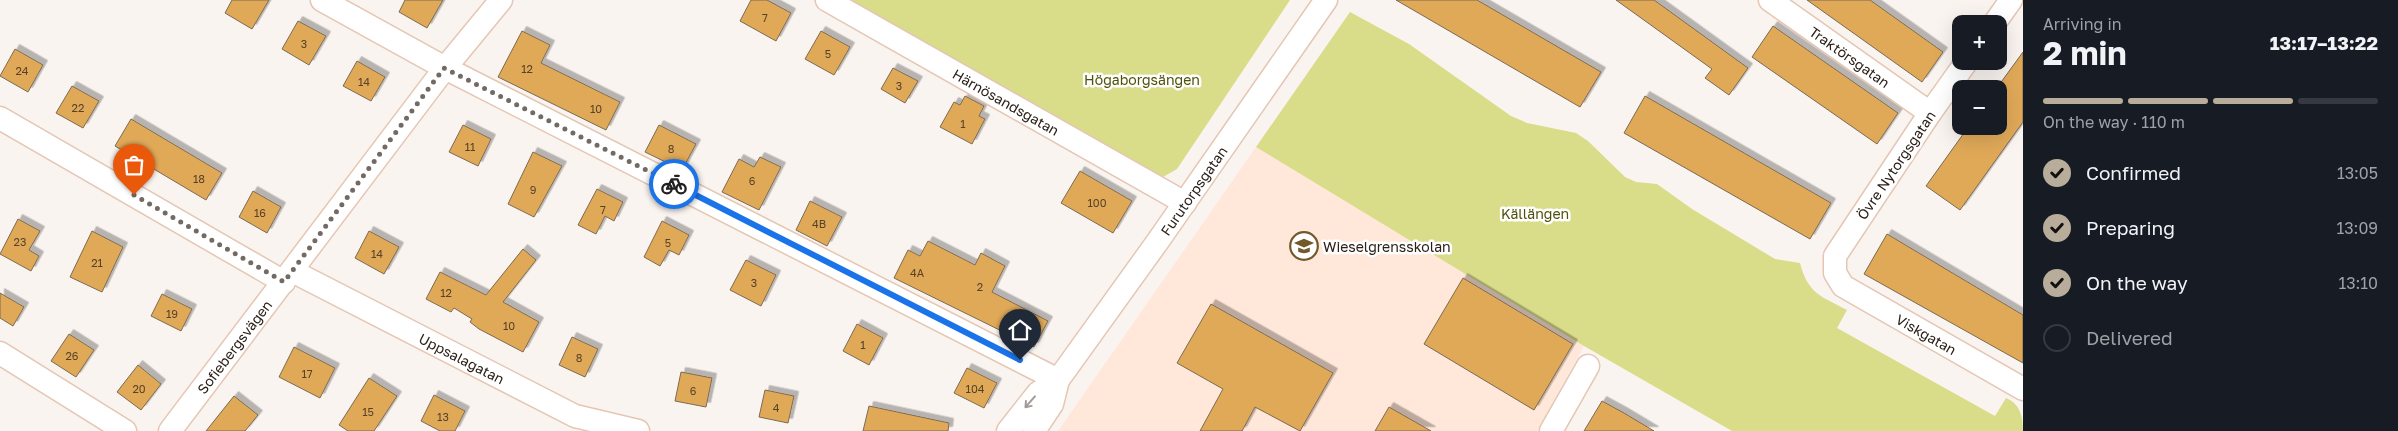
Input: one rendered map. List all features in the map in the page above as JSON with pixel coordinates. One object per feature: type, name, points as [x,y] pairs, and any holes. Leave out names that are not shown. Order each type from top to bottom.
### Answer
[{"type":"street","points":[[322,0],[444,68],[1058,380]]},
{"type":"street","name":"Sofiebergsvägen","points":[[170,431],[444,68],[502,0]]},
{"type":"street","name":"Härnösandsgatan","points":[[827,0],[1185,203]]},
{"type":"street","name":"Furutorpsgatan","points":[[1008,431],[1038,393],[1058,380],[1185,203],[1326,0]]},
{"type":"street","name":"Traktörsgatan","points":[[1770,0],[1930,113]]},
{"type":"street","points":[[2000,15],[2011,0]]},
{"type":"street","name":"Övre Nytorgsgatan","points":[[1835,273],[1835,256],[1961,70]]},
{"type":"street","name":"Uppsalagatan","points":[[0,118],[288,276],[576,416],[638,431]]},
{"type":"street","name":"Viskgatan","points":[[1835,273],[1843,286],[2023,389]]},
{"type":"street","points":[[0,353],[125,431]]},
{"type":"street","points":[[1551,431],[1588,366]]},
{"type":"street","name":"Furutorpsgatan","points":[[1034,431],[1052,404],[1058,380]]},
{"type":"shaded area","name":"Wieselgrensskolan","points":[[1256,147],[1584,346],[1537,431],[1058,431]]},
{"type":"green space","name":"Högaborgsängen","points":[[842,0],[1290,0],[1177,169],[1163,177],[1155,176]]},
{"type":"green space","name":"Källängen","points":[[1350,12],[1409,44],[1511,116],[1527,123],[1576,133],[1588,141],[1625,177],[1636,182],[1657,184],[1692,209],[1775,259],[1800,263],[1807,281],[1817,293],[1847,310],[1837,328],[1995,416],[2006,398],[2018,407],[2023,431],[1732,431],[1584,346],[1256,147]]},
{"type":"building","points":[[232,0],[269,0],[252,29],[225,13]]},
{"type":"building","points":[[405,0],[443,0],[427,28],[399,12]]},
{"type":"building","points":[[751,0],[767,0],[791,13],[776,41],[740,21]]},
{"type":"building","points":[[1396,0],[1477,0],[1601,72],[1580,107]]},
{"type":"building","points":[[1616,0],[1654,0],[1748,68],[1729,95],[1705,78],[1712,69]]},
{"type":"building","points":[[1807,0],[1870,0],[1943,52],[1922,82]]},
{"type":"building","points":[[298,21],[326,36],[309,65],[282,49]]},
{"type":"building","points":[[1773,26],[1898,113],[1877,144],[1752,57]]},
{"type":"building","points":[[522,31],[550,45],[541,63],[620,102],[606,130],[498,77]]},
{"type":"building","points":[[821,31],[850,47],[834,75],[805,59]]},
{"type":"building","points":[[15,49],[43,65],[28,92],[0,76]]},
{"type":"building","points":[[2023,52],[2023,122],[1960,210],[1926,186],[1963,135],[2007,135],[2007,80],[2003,80]]},
{"type":"building","points":[[357,61],[385,77],[371,101],[343,86]]},
{"type":"building","points":[[893,68],[918,81],[905,103],[881,89]]},
{"type":"building","points":[[72,86],[99,101],[83,128],[56,113]]},
{"type":"building","points":[[965,96],[984,106],[979,116],[985,119],[972,144],[940,127],[954,102],[960,105]]},
{"type":"building","points":[[1645,96],[1831,203],[1810,239],[1624,133]]},
{"type":"building","points":[[131,119],[222,173],[206,200],[115,146]]},
{"type":"building","points":[[463,125],[491,139],[478,166],[449,152]]},
{"type":"building","points":[[659,125],[696,144],[682,170],[645,152]]},
{"type":"building","points":[[533,152],[562,166],[534,217],[508,204]]},
{"type":"building","points":[[760,157],[781,167],[759,210],[722,192],[739,159],[754,167]]},
{"type":"building","points":[[1080,171],[1132,201],[1113,233],[1061,203]]},
{"type":"building","points":[[597,189],[623,202],[614,221],[605,216],[596,234],[578,225]]},
{"type":"building","points":[[253,191],[281,207],[267,233],[239,217]]},
{"type":"building","points":[[810,201],[842,217],[827,246],[796,230]]},
{"type":"building","points":[[18,219],[40,231],[29,250],[39,256],[31,271],[0,254]]},
{"type":"building","points":[[662,221],[689,235],[679,255],[669,250],[660,266],[644,257]]},
{"type":"building","points":[[92,231],[123,247],[102,292],[70,277]]},
{"type":"building","points":[[369,231],[399,247],[384,274],[355,258]]},
{"type":"building","points":[[1887,234],[2023,315],[2023,363],[1864,274]]},
{"type":"building","points":[[928,241],[975,265],[981,253],[1005,266],[992,292],[1048,321],[1034,347],[894,278],[908,250],[920,256]]},
{"type":"building","points":[[523,249],[536,260],[503,302],[539,322],[523,352],[479,329],[470,322],[472,319],[454,308],[451,312],[426,299],[440,272],[486,295]]},
{"type":"building","points":[[746,260],[776,275],[761,306],[730,290]]},
{"type":"building","points":[[1463,278],[1573,344],[1534,410],[1424,344]]},
{"type":"building","points":[[0,293],[24,307],[13,326],[0,318]]},
{"type":"building","points":[[162,294],[192,309],[181,331],[151,316]]},
{"type":"building","points":[[1211,304],[1333,373],[1300,431],[1255,407],[1242,431],[1200,431],[1223,389],[1177,363]]},
{"type":"building","points":[[857,324],[883,338],[869,365],[843,351]]},
{"type":"building","points":[[69,334],[94,350],[76,377],[51,361]]},
{"type":"building","points":[[572,337],[598,349],[585,377],[559,365]]},
{"type":"building","points":[[294,347],[335,368],[320,398],[279,377]]},
{"type":"building","points":[[138,365],[161,384],[141,410],[117,392]]},
{"type":"building","points":[[967,368],[997,383],[984,408],[954,393]]},
{"type":"building","points":[[681,372],[712,378],[706,407],[675,401]]},
{"type":"building","points":[[369,378],[397,396],[374,431],[348,431],[339,425]]},
{"type":"building","points":[[765,390],[794,396],[788,423],[759,417]]},
{"type":"building","points":[[434,395],[465,411],[455,431],[440,431],[421,421]]},
{"type":"building","points":[[234,396],[258,415],[245,431],[206,431]]},
{"type":"building","points":[[1602,401],[1624,413],[1654,431],[1584,431]]},
{"type":"building","points":[[869,406],[949,423],[948,431],[863,431]]},
{"type":"building","points":[[1389,407],[1431,431],[1375,431]]},
{"type":"way so far","points":[[134,195],[284,282],[444,68],[674,184]]},
{"type":"place","name":"Wieselgrensskolan","points":[[1304,246]]},
{"type":"route","points":[[674,184],[1020,360]]}]
